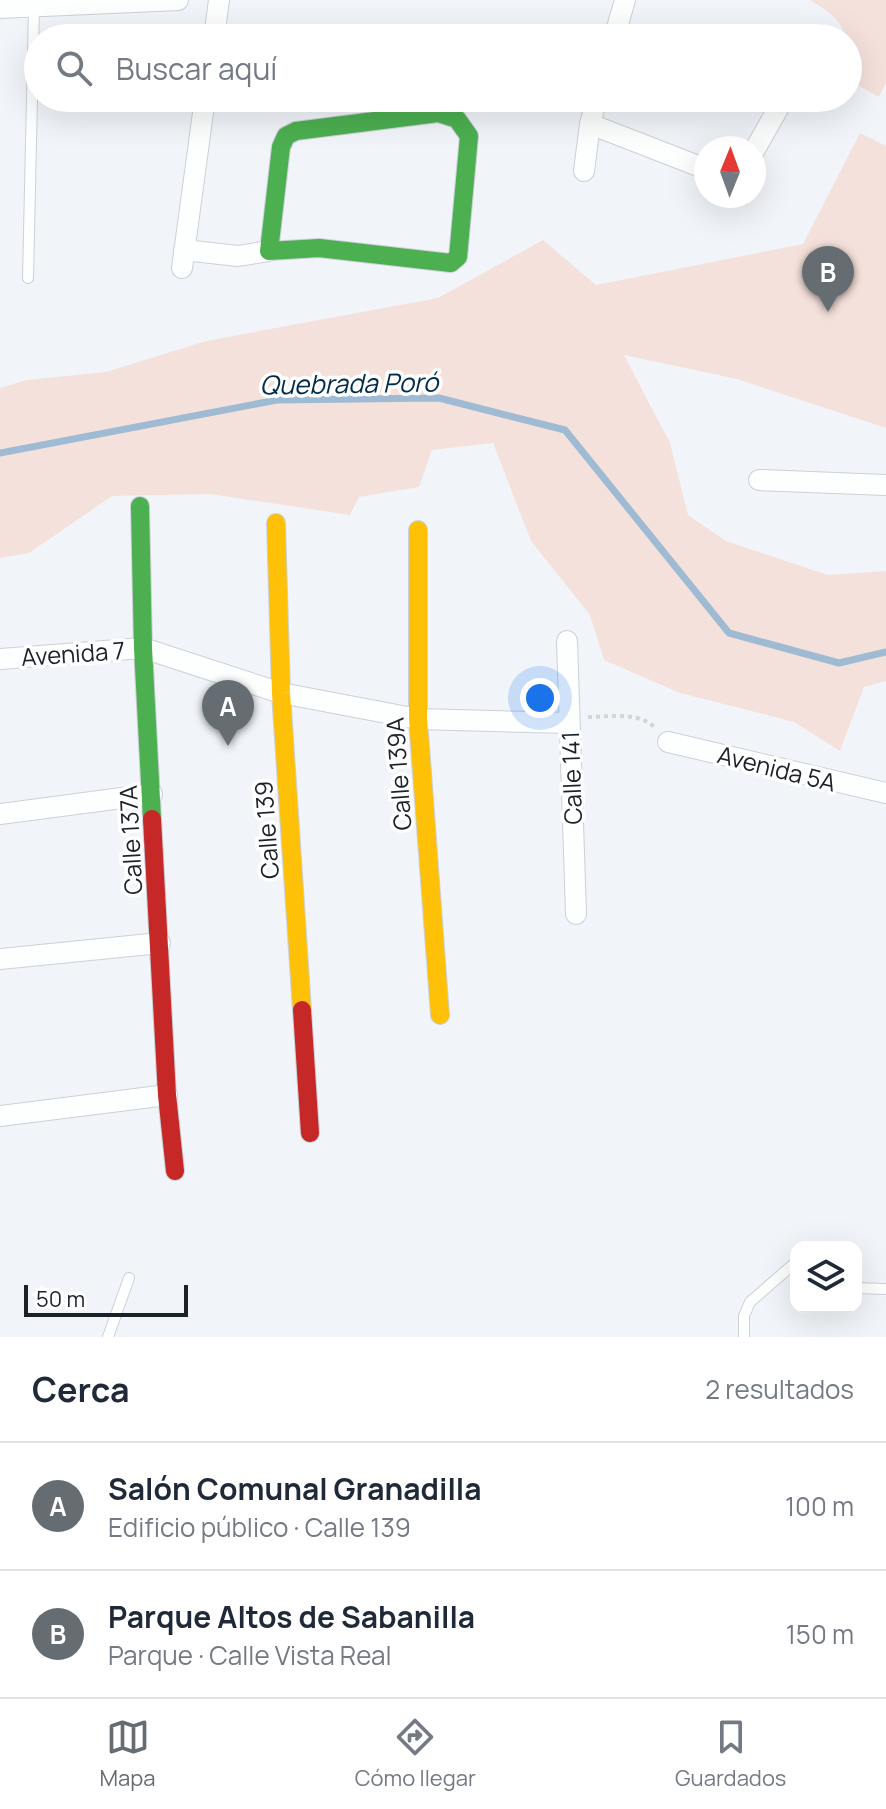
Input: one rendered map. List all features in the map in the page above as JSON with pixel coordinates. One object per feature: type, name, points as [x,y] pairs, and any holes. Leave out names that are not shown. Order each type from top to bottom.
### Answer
[{"type":"street","points":[[0,8],[178,0]]},
{"type":"street","points":[[216,24],[219,0]]},
{"type":"street","points":[[618,24],[625,0]]},
{"type":"street","points":[[203,112],[183,259],[319,248],[451,263],[458,257],[470,142],[464,125],[449,115],[438,113],[290,133],[282,141],[269,251]]},
{"type":"street","points":[[584,171],[593,112]]},
{"type":"street","points":[[762,136],[776,112]]},
{"type":"street","points":[[590,124],[694,164]]},
{"type":"street","points":[[759,480],[886,485]]},
{"type":"street","name":"Calle 137A","points":[[140,506],[143,648],[167,1095],[175,1171]]},
{"type":"street","name":"Calle 139","points":[[276,523],[281,693],[310,1133]]},
{"type":"street","name":"Calle 139A","points":[[418,530],[418,719],[440,1015]]},
{"type":"street","name":"Calle 141","points":[[567,641],[576,914]]},
{"type":"street","name":"Avenida 7","points":[[0,659],[143,648],[281,693],[418,719],[569,720]]},
{"type":"street","name":"Avenida 5A","points":[[668,742],[886,793]]},
{"type":"street","points":[[0,814],[152,794]]},
{"type":"street","points":[[0,959],[160,943]]},
{"type":"street","points":[[0,1116],[167,1095]]},
{"type":"lane","points":[[34,7],[34,24]]},
{"type":"lane","points":[[28,278],[32,112]]},
{"type":"lane","points":[[744,1337],[744,1316],[750,1302],[790,1267]]},
{"type":"lane","points":[[108,1337],[129,1278]]},
{"type":"lane","points":[[862,1288],[886,1289]]},
{"type":"path","points":[[569,720],[639,718],[651,723],[660,739],[668,742]]},
{"type":"shaded area","points":[[810,0],[886,0],[886,83],[879,97],[862,88],[862,24],[839,24]]},
{"type":"shaded area","points":[[860,133],[886,146],[886,428],[737,379],[624,355],[670,443],[688,515],[726,541],[828,575],[886,571],[886,681],[864,687],[840,751],[794,722],[680,693],[604,660],[590,615],[531,541],[493,443],[432,450],[419,487],[359,497],[350,515],[210,494],[112,496],[29,553],[0,558],[0,388],[26,380],[106,372],[206,341],[438,298],[543,240],[596,285],[803,244]]},
{"type":"waterway","name":"Quebrada Poró","points":[[0,453],[277,400],[439,398],[565,430],[729,633],[839,663],[886,652]]},
{"type":"traffic: fast","points":[[438,113],[457,119],[469,136],[458,257],[451,263],[319,248],[269,251],[281,147],[286,136],[296,131],[438,113]]},
{"type":"traffic: fast","points":[[140,506],[143,648],[152,819]]},
{"type":"traffic: slow","points":[[276,523],[281,693],[302,1010]]},
{"type":"traffic: slow","points":[[418,530],[418,719],[440,1015]]},
{"type":"traffic: jam","points":[[152,819],[167,1095],[175,1171]]},
{"type":"traffic: jam","points":[[302,1010],[310,1133]]},
{"type":"place","name":"Parque Altos de Sabanilla","points":[[828,312]]},
{"type":"place","name":"Salón Comunal Granadilla","points":[[228,746]]}]
